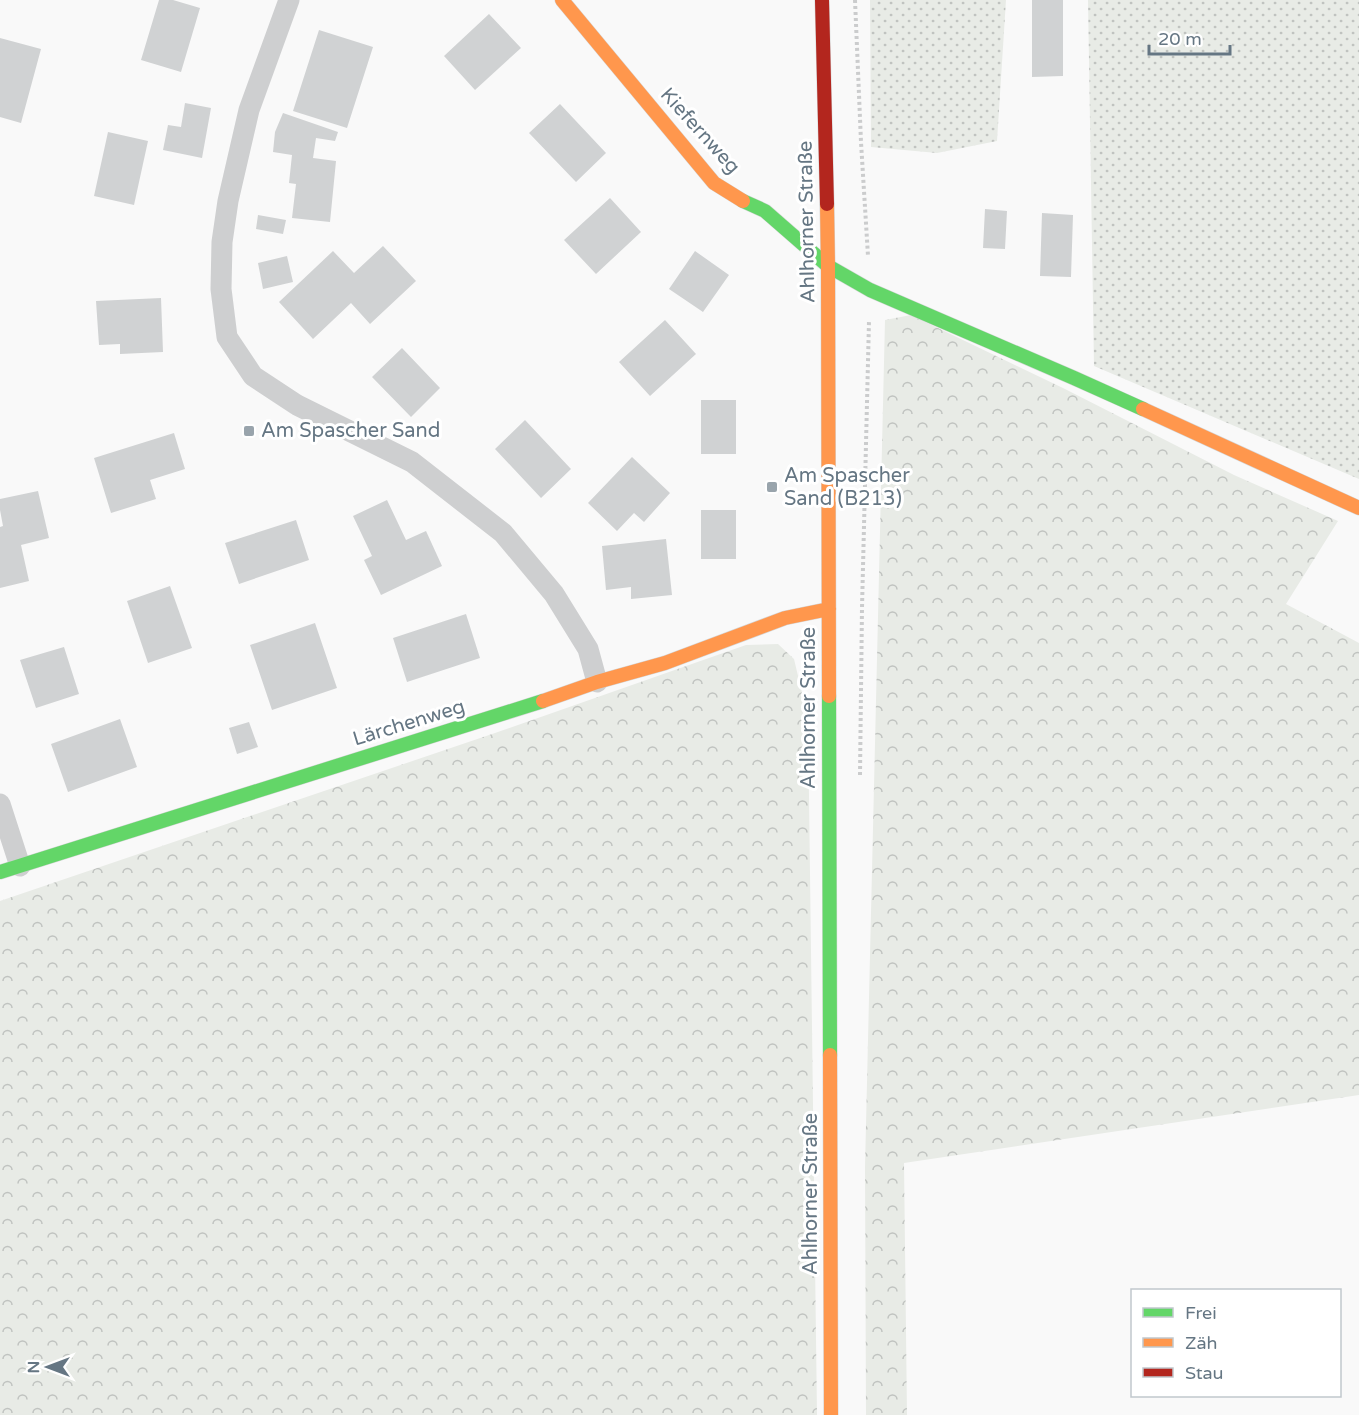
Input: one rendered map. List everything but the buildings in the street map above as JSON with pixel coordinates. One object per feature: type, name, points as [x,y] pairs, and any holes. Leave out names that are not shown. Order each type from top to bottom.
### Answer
[{"type":"street","points":[[289,0],[249,110],[228,201],[222,242],[221,290],[227,337],[253,375],[297,405],[412,462],[503,533],[554,594],[588,649],[597,682]]},
{"type":"street","name":"Kiefernweg","points":[[562,0],[714,183],[765,211],[828,266],[870,290],[1085,383],[1359,508]]},
{"type":"street","name":"Ahlhorner Straße","points":[[822,0],[828,266],[831,1415]]},
{"type":"street","name":"Lärchenweg","points":[[0,872],[538,703],[597,682],[665,663],[785,618],[829,609]]},
{"type":"street","points":[[0,804],[20,866]]},
{"type":"path","points":[[855,0],[870,290],[860,785]]},
{"type":"green space","points":[[870,0],[1006,0],[997,141],[937,153],[871,147]]},
{"type":"green space","points":[[1088,0],[1359,0],[1359,479],[1094,366]]},
{"type":"green space","points":[[911,315],[1065,389],[1234,475],[1338,521],[1286,604],[1359,643],[1359,1095],[904,1163],[907,1415],[866,1415],[865,1167],[885,320]]},
{"type":"green space","points":[[778,644],[794,659],[808,718],[817,1415],[0,1415],[0,901],[746,645]]},
{"type":"traffic: fast","points":[[743,201],[765,211],[828,266],[870,290],[1143,409]]},
{"type":"traffic: fast","points":[[829,696],[830,1055]]},
{"type":"traffic: fast","points":[[0,872],[543,701]]},
{"type":"traffic: slow","points":[[562,0],[714,183],[743,201]]},
{"type":"traffic: slow","points":[[827,204],[829,696]]},
{"type":"traffic: slow","points":[[1143,409],[1359,508]]},
{"type":"traffic: slow","points":[[543,701],[597,682],[665,663],[785,618],[829,609]]},
{"type":"traffic: slow","points":[[830,1055],[831,1415]]},
{"type":"traffic: jam","points":[[822,0],[827,204]]},
{"type":"place","name":"Am Spascher Sand","points":[[249,431]]},
{"type":"place","name":"Am Spascher Sand (B213)","points":[[772,487]]}]
